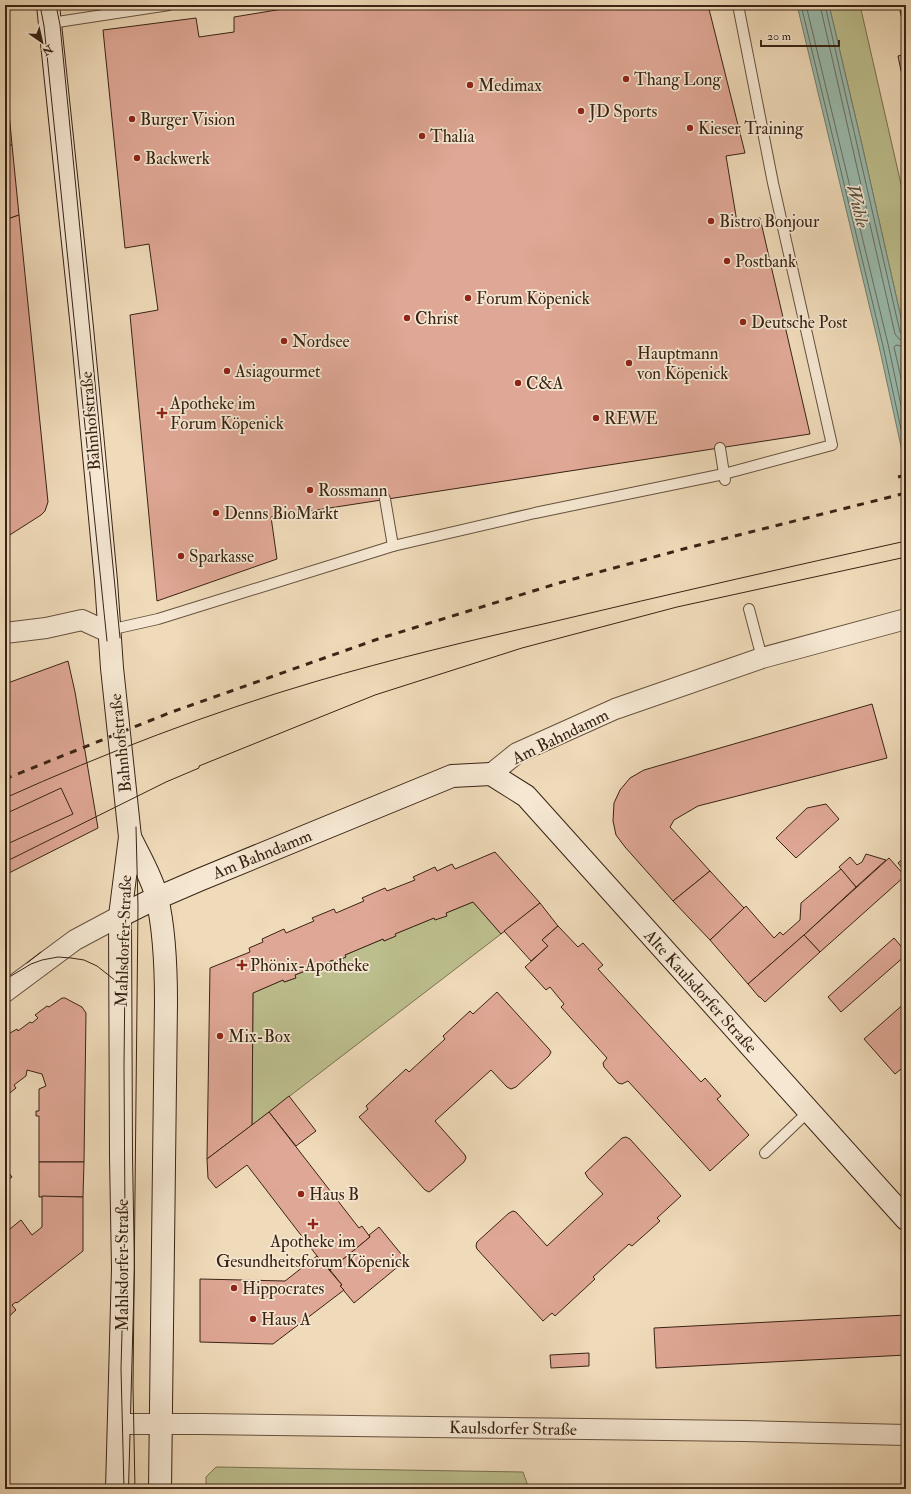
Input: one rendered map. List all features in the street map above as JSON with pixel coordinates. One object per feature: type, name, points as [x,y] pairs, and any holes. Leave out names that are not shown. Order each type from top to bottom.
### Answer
[{"type":"main road","name":"Bahnhofstraße","points":[[50,14],[130,837]]},
{"type":"main road","name":"Am Bahndamm","points":[[120,916],[157,898],[452,776],[491,774]]},
{"type":"main road","name":"Alte Kaulsdorfer Straße","points":[[491,774],[526,796],[905,1216]]},
{"type":"main road","name":"Mahlsdorfer Straße","points":[[130,837],[148,874],[157,898],[163,935],[166,996],[160,1489]]},
{"type":"main road","name":"Mahlsdorfer Straße","points":[[117,1489],[123,1275],[120,916],[130,837]]},
{"type":"street","name":"Am Bahndamm","points":[[491,774],[517,753],[608,712],[762,658],[906,619]]},
{"type":"street","points":[[5,633],[46,628],[82,620],[106,631],[109,630]]},
{"type":"street","points":[[5,992],[75,940],[120,916]]},
{"type":"street","name":"Kaulsdorfer Straße","points":[[120,1424],[743,1431],[906,1435]]},
{"type":"lane","points":[[50,14],[169,5]]},
{"type":"lane","points":[[109,630],[158,619],[393,546],[535,513],[725,477],[832,445],[773,183],[738,5]]},
{"type":"lane","points":[[720,448],[725,477]]},
{"type":"lane","points":[[385,499],[393,546]]},
{"type":"lane","points":[[749,609],[762,658]]},
{"type":"lane","points":[[765,1153],[809,1111]]},
{"type":"green space","points":[[829,5],[860,5],[906,206],[906,340],[862,145]]},
{"type":"green space","points":[[473,902],[501,934],[252,1125],[253,993],[283,980],[285,982],[295,978],[295,975],[333,960],[334,962],[345,955],[383,939],[384,941],[395,936],[395,934],[434,918],[435,920],[446,913]]},
{"type":"green space","points":[[216,1467],[523,1472],[529,1489],[206,1489],[206,1477]]},
{"type":"water","name":"Wuhle","points":[[797,5],[829,5],[862,145],[906,340],[906,469],[879,346]]},
{"type":"building","name":"Forum Köpenick","points":[[307,5],[708,5],[745,153],[726,156],[737,222],[760,218],[810,434],[271,517],[277,559],[157,601],[130,315],[158,310],[149,244],[125,248],[103,30],[196,18],[199,37],[234,32],[234,17]]},
{"type":"building","points":[[906,9],[906,36],[900,11]]},
{"type":"building","points":[[906,54],[906,90],[905,90],[898,56]]},
{"type":"building","points":[[5,69],[12,145],[5,146]]},
{"type":"building","points":[[12,145],[19,215],[5,220],[5,146]]},
{"type":"building","points":[[19,215],[48,502],[45,511],[41,515],[5,538],[5,220]]},
{"type":"building","points":[[68,661],[75,692],[98,828],[5,875],[5,684]]},
{"type":"building","points":[[872,704],[887,758],[698,806],[674,820],[670,827],[710,871],[673,901],[616,835],[613,821],[614,803],[620,790],[630,778],[644,770]]},
{"type":"building","points":[[61,788],[73,814],[5,845],[5,814]]},
{"type":"building","points":[[826,804],[839,819],[796,858],[776,838],[807,808]]},
{"type":"building","points":[[495,852],[540,903],[501,934],[473,902],[446,913],[447,916],[435,920],[434,918],[395,934],[396,936],[384,941],[383,939],[345,955],[346,957],[334,962],[333,960],[295,975],[296,978],[284,982],[283,980],[253,993],[252,1125],[207,1159],[210,968],[250,952],[249,948],[263,942],[262,939],[284,929],[286,933],[314,921],[312,918],[334,909],[336,913],[364,901],[362,898],[385,888],[387,891],[415,880],[413,877],[435,867],[437,871],[452,864],[455,869]]},
{"type":"building","points":[[866,854],[886,860],[856,887],[839,867],[850,857],[857,865],[862,862]]},
{"type":"building","points":[[906,856],[906,873],[898,863]]},
{"type":"building","points":[[889,858],[905,876],[820,952],[804,935]]},
{"type":"building","points":[[841,869],[856,887],[748,984],[710,940],[746,906],[774,938],[780,932],[783,935],[800,920],[801,903]]},
{"type":"building","points":[[710,871],[744,908],[710,940],[673,901]]},
{"type":"building","points":[[540,903],[558,926],[542,940],[548,946],[531,961],[504,931]]},
{"type":"building","points":[[558,926],[578,947],[583,943],[603,965],[598,969],[701,1082],[705,1078],[721,1096],[717,1099],[749,1135],[710,1171],[628,1081],[622,1084],[618,1083],[604,1067],[603,1063],[607,1058],[561,1007],[564,1004],[550,987],[546,990],[525,967],[548,946],[542,940]]},
{"type":"building","points":[[804,935],[820,952],[765,1002],[748,984]]},
{"type":"building","points":[[894,938],[906,952],[906,955],[841,1012],[828,997]]},
{"type":"building","points":[[497,992],[551,1052],[549,1056],[516,1087],[511,1089],[507,1087],[491,1070],[435,1121],[466,1158],[464,1162],[429,1192],[425,1190],[359,1117],[368,1109],[366,1106],[406,1069],[409,1072],[445,1039],[443,1036],[470,1011],[473,1014]]},
{"type":"building","points":[[62,998],[65,998],[82,1007],[86,1013],[84,1162],[39,1162],[39,1116],[36,1116],[36,1111],[39,1111],[39,1089],[46,1086],[42,1074],[27,1070],[26,1076],[14,1085],[16,1088],[5,1097],[5,1036],[17,1029],[18,1031],[30,1022],[32,1023],[38,1018],[35,1015],[47,1006],[49,1007]]},
{"type":"building","points":[[906,1002],[906,1065],[895,1074],[864,1039]]},
{"type":"building","points":[[289,1096],[316,1131],[296,1146],[269,1112]]},
{"type":"building","name":"Haus B","points":[[269,1112],[359,1228],[362,1226],[370,1237],[330,1270],[317,1256],[247,1165],[216,1188],[208,1178],[207,1159]]},
{"type":"building","points":[[626,1137],[630,1139],[681,1196],[657,1218],[660,1221],[632,1246],[629,1244],[593,1277],[595,1279],[555,1316],[552,1313],[543,1321],[477,1249],[477,1242],[513,1211],[516,1212],[547,1246],[603,1194],[585,1173],[622,1138]]},
{"type":"building","points":[[39,1162],[84,1162],[83,1197],[39,1197]]},
{"type":"building","points":[[5,1168],[12,1177],[5,1182]]},
{"type":"building","points":[[42,1196],[83,1197],[83,1251],[17,1303],[16,1302],[12,1305],[16,1310],[5,1320],[5,1233],[21,1220],[32,1235],[42,1227]]},
{"type":"building","points":[[379,1227],[406,1260],[354,1303],[340,1286],[342,1285],[330,1270],[370,1237],[369,1235]]},
{"type":"building","name":"Haus A","points":[[317,1256],[342,1285],[340,1286],[344,1290],[273,1344],[200,1342],[200,1279],[285,1281]]},
{"type":"building","points":[[906,1315],[906,1355],[656,1368],[654,1328]]},
{"type":"building","points":[[589,1353],[589,1366],[551,1368],[550,1355]]},
{"type":"tram line","points":[[40,5],[44,26],[107,641]]},
{"type":"tram line","points":[[56,5],[60,25],[120,638]]},
{"type":"tram line","points":[[5,798],[81,765],[196,720],[275,694],[343,674],[492,636],[906,541]]},
{"type":"tram line","points":[[5,862],[166,782],[199,768],[199,766],[375,695],[522,648],[677,607],[906,557]]},
{"type":"tram line","points":[[135,1489],[133,1386],[138,907],[136,827]]},
{"type":"tram line","points":[[124,1489],[121,1369],[125,1219],[124,1067],[126,882]]},
{"type":"tram line","points":[[27,963],[41,952]]},
{"type":"tram line","points":[[6,979],[31,964],[42,960],[58,957],[71,958],[84,960],[97,966],[121,985],[125,993]]},
{"type":"railway","points":[[898,477],[906,475]]},
{"type":"railway","points":[[5,779],[169,713],[378,639],[559,583],[687,548],[906,493]]},
{"type":"place","name":"Thang Long","points":[[626,79]]},
{"type":"place","name":"Medimax","points":[[470,85]]},
{"type":"place","name":"JD Sports","points":[[581,111]]},
{"type":"place","name":"Burger Vision","points":[[132,119]]},
{"type":"place","name":"Kieser Training","points":[[690,128]]},
{"type":"place","name":"Thalia","points":[[422,136]]},
{"type":"place","name":"Backwerk","points":[[137,158]]},
{"type":"place","name":"Bistro Bonjour","points":[[711,221]]},
{"type":"place","name":"Postbank","points":[[727,261]]},
{"type":"place","name":"Forum Köpenick","points":[[468,298]]},
{"type":"place","name":"Christ","points":[[407,318]]},
{"type":"place","name":"Deutsche Post","points":[[743,322]]},
{"type":"place","name":"Nordsee","points":[[284,341]]},
{"type":"place","name":"Hauptmann von Köpenick","points":[[629,363]]},
{"type":"place","name":"Asiagourmet","points":[[227,371]]},
{"type":"place","name":"C&A","points":[[518,383]]},
{"type":"place","name":"Apotheke im Forum Köpenick","points":[[162,413]]},
{"type":"place","name":"REWE","points":[[596,418]]},
{"type":"place","name":"Rossmann","points":[[310,490]]},
{"type":"place","name":"Denns BioMarkt","points":[[216,513]]},
{"type":"place","name":"Sparkasse","points":[[181,556]]},
{"type":"place","name":"Phönix-Apotheke","points":[[242,965]]},
{"type":"place","name":"Mix-Box","points":[[220,1036]]},
{"type":"place","name":"Haus B","points":[[301,1194]]},
{"type":"place","name":"Apotheke im Gesundheitsforum Köpenick","points":[[313,1224]]},
{"type":"place","name":"Hippocrates","points":[[234,1288]]},
{"type":"place","name":"Haus A","points":[[253,1319]]}]
